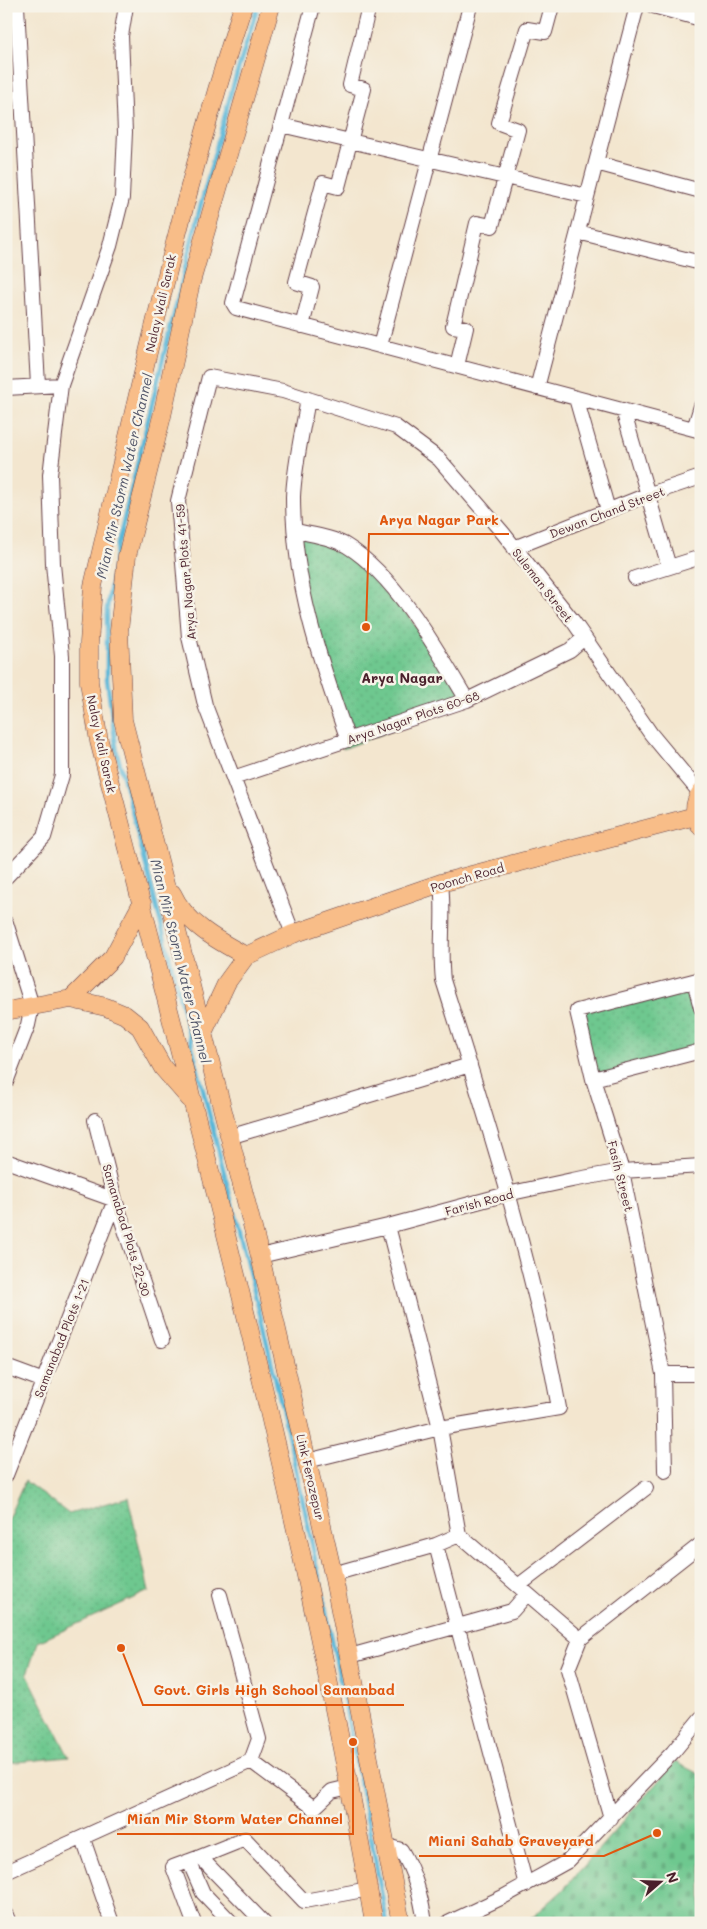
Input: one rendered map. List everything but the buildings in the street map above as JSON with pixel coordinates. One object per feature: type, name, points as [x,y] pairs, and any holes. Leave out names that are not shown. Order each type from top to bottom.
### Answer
[{"type":"main road","name":"Nalay Wali Sarak","points":[[192,1101],[99,741],[89,682],[89,642],[93,586],[172,249],[218,82],[243,6]]},
{"type":"main road","name":"Nalay Wali Sarak","points":[[202,1035],[123,720],[119,631],[127,556],[199,257],[271,6]]},
{"type":"main road","points":[[172,249],[199,257]]},
{"type":"main road","points":[[698,821],[696,800],[700,792]]},
{"type":"main road","name":"Poonch Road","points":[[202,1035],[227,982],[246,956],[293,934],[441,884],[698,821]]},
{"type":"main road","points":[[164,878],[176,903],[196,924],[220,942],[246,956]]},
{"type":"main road","points":[[71,999],[114,957],[142,903]]},
{"type":"main road","points":[[6,1011],[71,999],[126,1015],[140,1027],[163,1068],[192,1101],[304,1562],[369,1889],[374,1923]]},
{"type":"main road","name":"Link Ferozepur","points":[[202,1035],[260,1256],[331,1566],[401,1923]]},
{"type":"main road","points":[[304,1562],[331,1566]]},
{"type":"street","points":[[16,6],[38,385]]},
{"type":"street","points":[[6,877],[44,837],[62,775],[62,656],[53,564],[50,475],[61,385],[110,246],[122,198],[125,132],[121,36],[126,6]]},
{"type":"street","points":[[313,6],[233,303],[236,308],[698,430],[701,406]]},
{"type":"street","points":[[302,326],[312,287],[296,282],[323,183],[338,187],[352,142],[364,89],[350,85],[369,6]]},
{"type":"street","points":[[380,346],[470,6]]},
{"type":"street","points":[[457,366],[466,328],[453,326],[477,223],[492,226],[518,130],[499,122],[527,29],[545,32],[552,6]]},
{"type":"street","points":[[537,388],[637,6]]},
{"type":"street","points":[[653,6],[701,19]]},
{"type":"street","points":[[281,125],[587,196]]},
{"type":"street","points":[[596,163],[701,190]]},
{"type":"street","points":[[578,232],[701,263]]},
{"type":"street","name":"Suleman Street","points":[[209,376],[283,391],[396,427],[439,459],[514,548],[584,638],[651,734],[700,792]]},
{"type":"street","name":"Arya Nagar Plots 41-59","points":[[209,376],[178,501],[189,637],[205,705],[293,934]]},
{"type":"street","points":[[6,388],[61,385]]},
{"type":"street","points":[[576,398],[608,510]]},
{"type":"street","points":[[308,399],[293,496],[301,586],[318,658],[348,740]]},
{"type":"street","points":[[623,410],[668,567]]},
{"type":"street","name":"Dewan Chand Street","points":[[514,548],[647,495],[701,477]]},
{"type":"street","points":[[296,531],[327,538],[347,546],[366,561],[391,586],[415,619],[437,650],[467,700]]},
{"type":"street","points":[[635,578],[701,557]]},
{"type":"street","name":"Arya Nagar Plots 60-68","points":[[233,778],[467,700],[570,650],[584,638]]},
{"type":"street","points":[[307,1461],[440,1428],[560,1408],[550,1358],[507,1194],[470,1065],[443,980],[441,963],[444,903],[441,884]]},
{"type":"street","points":[[6,923],[32,1006],[28,1025],[6,1082]]},
{"type":"street","points":[[697,980],[701,1008]]},
{"type":"street","name":"Fasih Street","points":[[666,1471],[663,1374],[622,1171],[593,1079],[577,1011],[697,980]]},
{"type":"street","points":[[593,1079],[701,1051]]},
{"type":"street","points":[[229,1137],[470,1065]]},
{"type":"street","name":"Samanabad Plots 22-30","points":[[95,1120],[115,1200],[162,1340]]},
{"type":"street","points":[[6,1161],[115,1200]]},
{"type":"street","name":"Farish Road","points":[[260,1256],[388,1226],[507,1194],[622,1171],[701,1166]]},
{"type":"street","name":"Samanabad Plots 1-21","points":[[6,1475],[115,1200]]},
{"type":"street","points":[[388,1226],[440,1428],[459,1535],[580,1639]]},
{"type":"street","points":[[6,1367],[44,1381]]},
{"type":"street","points":[[663,1374],[701,1374]]},
{"type":"street","points":[[350,1656],[512,1612],[523,1590],[646,1488]]},
{"type":"street","points":[[331,1566],[436,1545],[459,1535]]},
{"type":"street","points":[[611,1818],[568,1669],[580,1639],[701,1544]]},
{"type":"street","points":[[436,1545],[526,1885]]},
{"type":"street","points":[[6,1872],[251,1762],[259,1739],[220,1595]]},
{"type":"street","points":[[448,1923],[526,1885],[568,1861],[673,1752],[701,1718]]},
{"type":"street","points":[[251,1762],[314,1808],[332,1791],[349,1787]]},
{"type":"street","points":[[83,1839],[112,1923]]},
{"type":"street","points":[[194,1923],[173,1867],[245,1840],[304,1901],[369,1889]]},
{"type":"street","points":[[387,1846],[401,1850],[410,1865],[420,1894],[425,1923]]},
{"type":"street","points":[[195,1859],[203,1893],[232,1923]]},
{"type":"street","points":[[195,1859],[264,1923]]},
{"type":"street","points":[[6,1916],[8,1923]]},
{"type":"green space","points":[[297,533],[345,550],[392,593],[469,701],[343,749],[301,579]]},
{"type":"green space","points":[[694,981],[701,1008],[701,1051],[593,1079],[577,1011]]},
{"type":"green space","points":[[25,1481],[69,1514],[128,1497],[149,1591],[38,1642],[27,1674],[69,1757],[6,1763],[6,1523]]},
{"type":"green space","points":[[675,1762],[701,1775],[701,1923],[526,1923],[562,1891]]},
{"type":"waterway","name":"Mian Mir Storm Water Channel","points":[[258,6],[232,89],[197,219],[117,548],[107,608],[107,680],[117,753],[243,1244],[278,1390],[312,1542],[387,1923]]},
{"type":"place","name":"Arya Nagar Park","points":[[366,627]]},
{"type":"place","name":"Govt. Girls High School Samanbad","points":[[121,1648]]},
{"type":"place","name":"Mian Mir Storm Water Channel","points":[[353,1742]]},
{"type":"place","name":"Miani Sahab Graveyard","points":[[657,1833]]},
{"type":"district","name":"Arya Nagar","points":[[402,677]]}]
